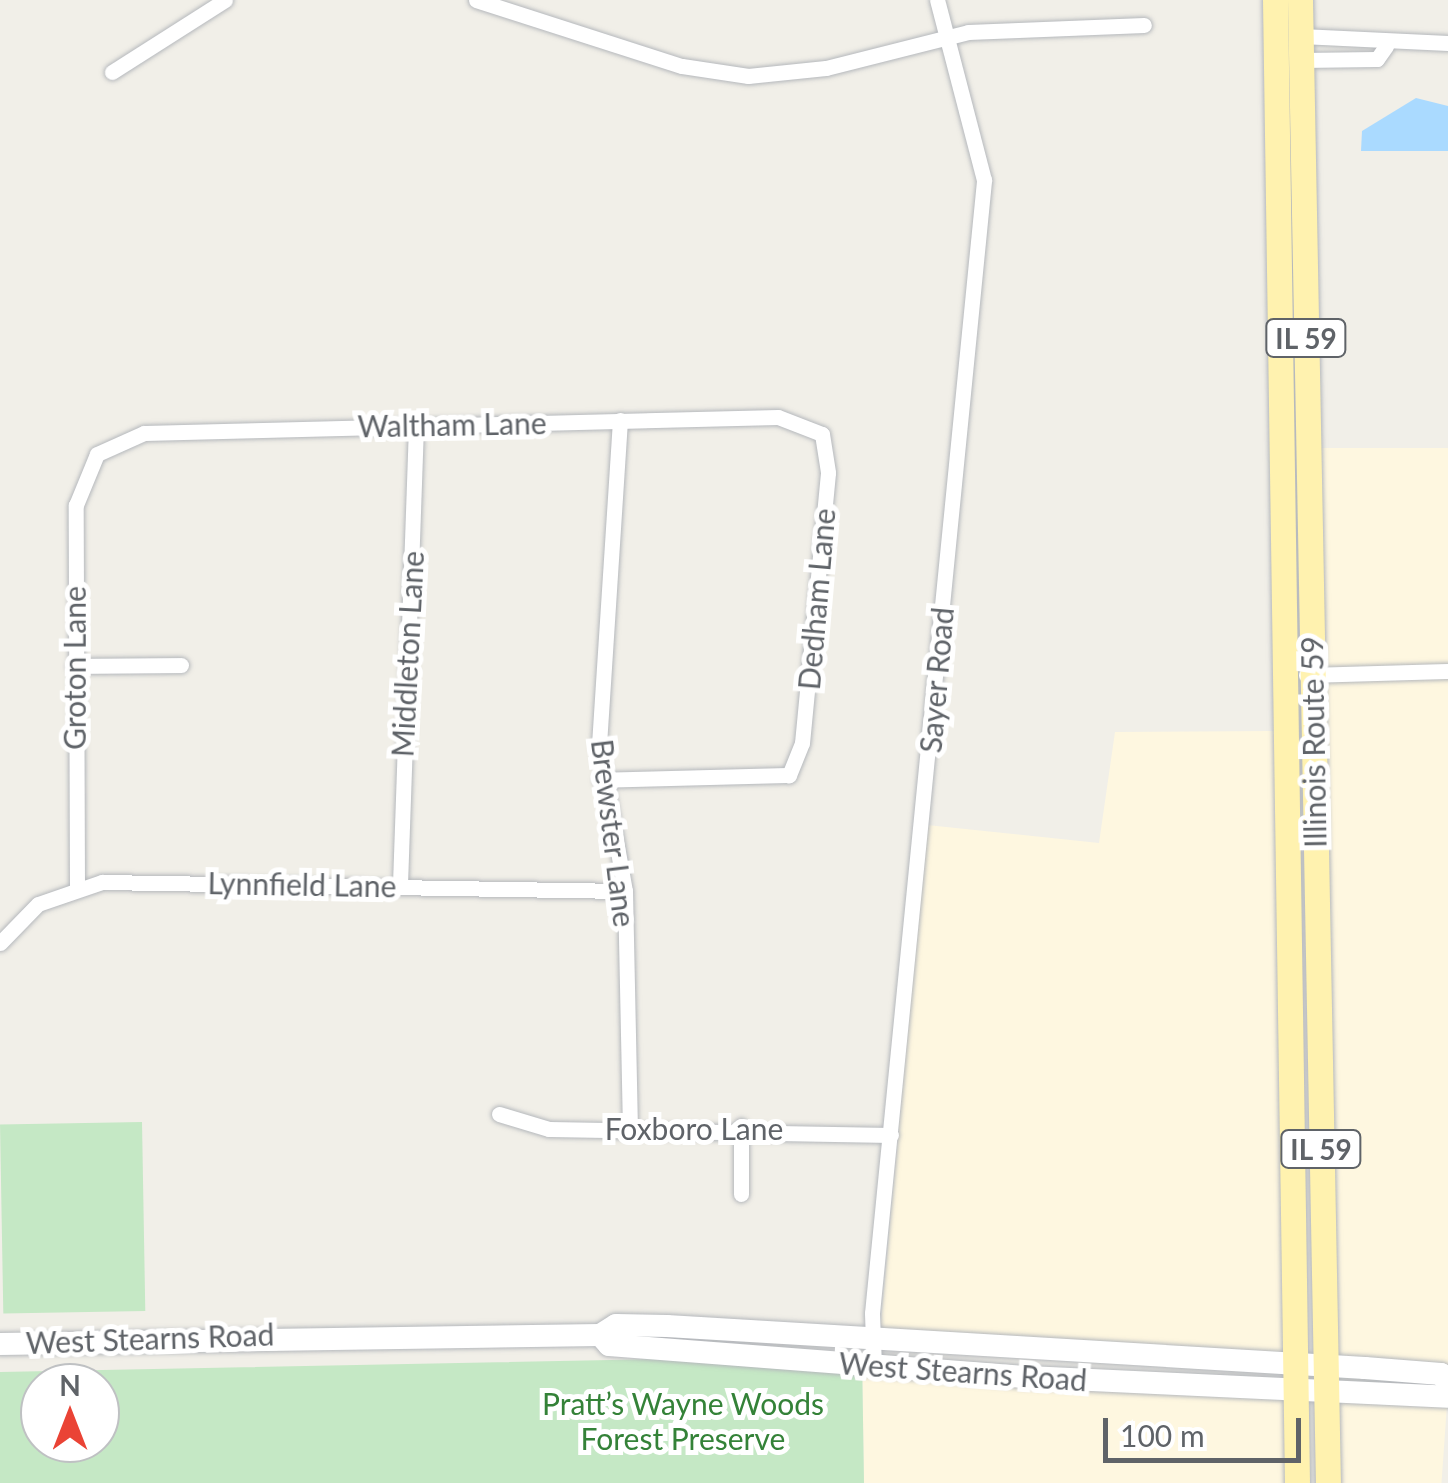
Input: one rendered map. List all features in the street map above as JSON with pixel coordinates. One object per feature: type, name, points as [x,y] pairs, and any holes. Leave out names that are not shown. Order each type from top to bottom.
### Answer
[{"type":"main road","name":"Illinois Route 59","points":[[1276,0],[1328,1483]]},
{"type":"main road","name":"Illinois Route 59","points":[[1297,1483],[1294,1364],[1300,0]]},
{"type":"main road","name":"West Stearns Road","points":[[0,1344],[600,1335],[616,1325],[1441,1374],[1448,1383]]},
{"type":"main road","name":"West Stearns Road","points":[[600,1335],[610,1345],[874,1366],[1326,1397],[1448,1398]]},
{"type":"street","points":[[112,72],[225,0]]},
{"type":"street","points":[[476,0],[726,74],[793,74],[946,37],[1144,24]]},
{"type":"street","name":"Sayer Road","points":[[874,1366],[872,1338],[984,180],[936,0]]},
{"type":"street","points":[[1301,48],[1377,36],[1386,46],[1448,44]]},
{"type":"street","points":[[1301,48],[1377,59],[1386,46]]},
{"type":"street","name":"Waltham Lane","points":[[96,454],[155,430],[778,417],[810,428]]},
{"type":"street","name":"Brewster Lane","points":[[620,420],[601,780],[625,891],[630,1128]]},
{"type":"street","name":"Middleton Lane","points":[[400,884],[416,425]]},
{"type":"street","name":"Dedham Lane","points":[[601,780],[789,776],[802,743],[828,473],[822,434],[810,428]]},
{"type":"street","name":"Groton Lane","points":[[77,886],[76,505],[96,454]]},
{"type":"street","points":[[74,666],[181,665]]},
{"type":"street","points":[[1299,675],[1448,671]]},
{"type":"street","name":"Lynnfield Lane","points":[[0,943],[38,904],[77,886],[400,884],[463,894],[625,891]]},
{"type":"street","name":"Foxboro Lane","points":[[500,1114],[537,1128],[742,1126],[891,1134]]},
{"type":"street","points":[[741,1194],[742,1126]]},
{"type":"shaded area","points":[[1314,448],[1448,448],[1448,667],[1314,667]]},
{"type":"shaded area","points":[[1319,676],[1448,676],[1448,1384],[1319,1384]]},
{"type":"shaded area","points":[[1285,731],[1296,1372],[879,1344],[927,825],[1099,843],[1115,732]]},
{"type":"shaded area","points":[[862,1355],[1294,1387],[1296,1483],[864,1483]]},
{"type":"shaded area","points":[[1332,1386],[1448,1394],[1442,1483],[1325,1483]]},
{"type":"green space","points":[[142,1122],[145,1311],[3,1313],[0,1124]]},
{"type":"green space","name":"Pratt’s Wayne Woods Forest Preserve","points":[[862,1355],[864,1483],[0,1483],[0,1372],[20,1372],[20,1463],[120,1463],[120,1370]]},
{"type":"water","points":[[1416,98],[1448,106],[1448,151],[1361,151],[1362,131]]}]
